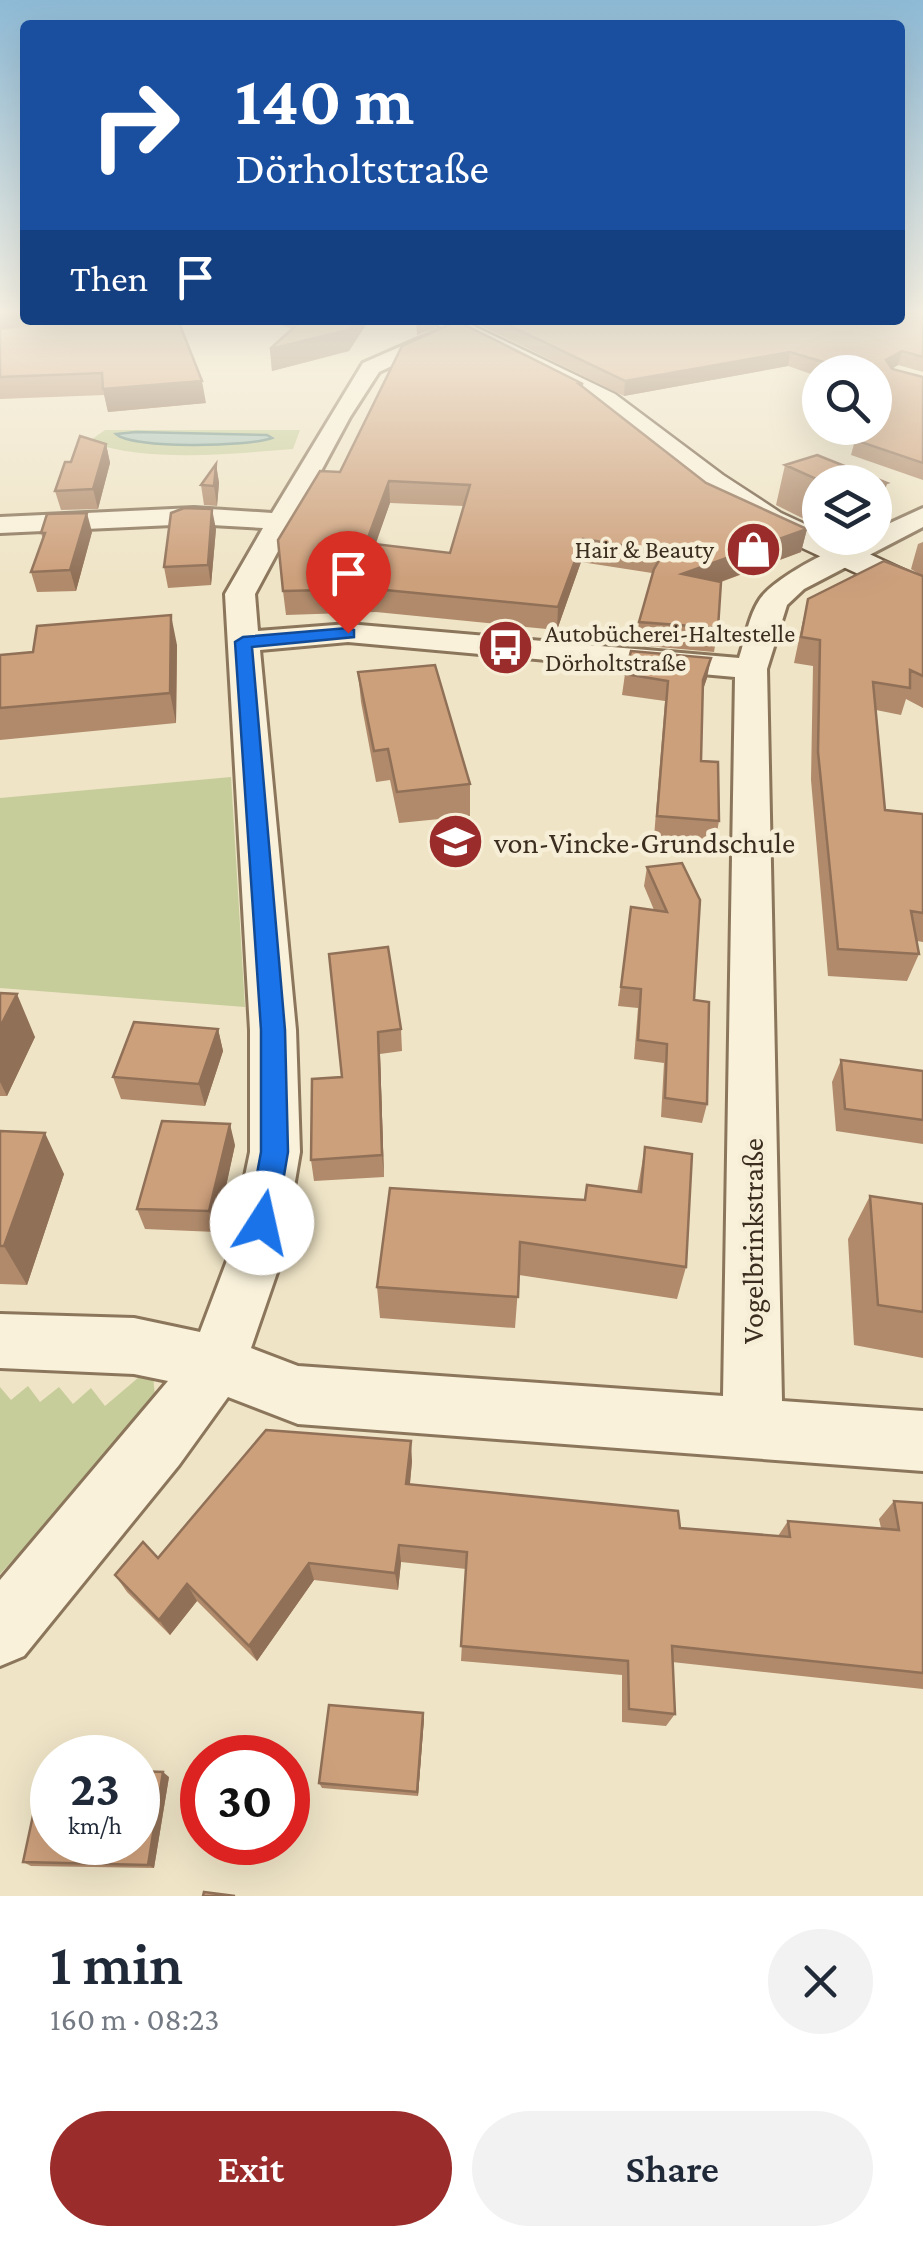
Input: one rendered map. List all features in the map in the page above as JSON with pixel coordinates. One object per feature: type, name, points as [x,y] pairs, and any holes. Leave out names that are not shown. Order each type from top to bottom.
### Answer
[{"type":"main road","points":[[607,401],[749,508],[844,558],[923,593]]},
{"type":"street","points":[[0,1632],[158,1444],[216,1364],[255,1258],[275,1152],[272,1011],[240,594],[278,521],[350,401]]},
{"type":"street","points":[[0,524],[194,516],[278,521]]},
{"type":"street","name":"Vogelbrinkstraße","points":[[752,1426],[751,670],[773,602],[794,583],[923,516]]},
{"type":"street","points":[[243,642],[348,633],[470,640],[751,670]]},
{"type":"street","points":[[0,1341],[134,1346],[216,1364],[298,1395],[923,1441]]},
{"type":"green space","points":[[105,430],[300,430],[293,449],[164,455],[88,442]]},
{"type":"green space","points":[[231,777],[245,1007],[0,988],[0,798]]},
{"type":"green space","points":[[152,1366],[156,1406],[0,1574],[0,1387],[11,1400],[28,1386],[40,1402],[59,1387],[73,1404],[91,1388],[105,1406]]},
{"type":"water","points":[[116,434],[272,438],[191,445],[144,442]]},
{"type":"building","points":[[375,401],[601,401],[706,483],[802,527],[802,531],[682,574],[721,582],[718,628],[639,622],[654,569],[664,552],[583,539],[558,607],[375,589],[283,591],[278,540],[320,471],[340,472]],"holes":[[[389,481],[470,485],[450,553],[366,543]]]},
{"type":"building","points":[[892,401],[923,401],[923,463],[870,445],[892,445]]},
{"type":"building","points":[[80,436],[106,444],[93,489],[55,491],[65,462],[71,462]]},
{"type":"building","points":[[817,455],[842,465],[802,465],[802,473],[785,465]]},
{"type":"building","points":[[216,464],[214,486],[201,485]]},
{"type":"building","points":[[184,508],[212,509],[208,565],[164,567],[171,513]]},
{"type":"building","points":[[87,513],[70,570],[31,572],[45,533],[41,533],[47,514]]},
{"type":"building","points":[[884,561],[923,576],[923,676],[910,670],[910,688],[873,682],[885,810],[923,814],[923,913],[911,911],[919,954],[838,949],[818,752],[820,640],[801,637],[808,599]]},
{"type":"building","points":[[171,615],[170,693],[0,708],[0,655],[33,652],[37,626]]},
{"type":"building","points":[[631,651],[711,658],[703,680],[701,761],[718,762],[719,821],[657,816],[668,681],[625,674]]},
{"type":"building","points":[[435,665],[470,784],[397,792],[388,749],[374,751],[358,672]]},
{"type":"building","points":[[682,863],[700,900],[694,1000],[709,1002],[707,1104],[665,1098],[667,1044],[638,1040],[641,989],[621,987],[631,907],[667,912],[647,867]]},
{"type":"building","points":[[388,947],[401,1029],[378,1032],[382,1155],[311,1160],[312,1079],[342,1077],[329,954]]},
{"type":"building","points":[[0,993],[17,994],[0,1027]]},
{"type":"building","points":[[134,1022],[218,1029],[199,1084],[113,1077]]},
{"type":"building","points":[[841,1060],[923,1071],[923,1120],[845,1109]]},
{"type":"building","points":[[162,1121],[230,1124],[209,1211],[137,1209]]},
{"type":"building","points":[[0,1131],[45,1133],[4,1246],[0,1246]]},
{"type":"building","points":[[645,1147],[692,1154],[686,1267],[520,1242],[518,1297],[377,1287],[390,1188],[585,1200],[587,1185],[641,1192]]},
{"type":"building","points":[[870,1196],[923,1204],[923,1312],[878,1305]]},
{"type":"building","points":[[266,1430],[411,1441],[406,1484],[678,1511],[680,1528],[790,1537],[788,1521],[899,1530],[894,1501],[923,1503],[923,1673],[672,1646],[675,1714],[629,1709],[628,1661],[461,1646],[467,1552],[399,1545],[395,1573],[309,1563],[249,1646],[187,1584],[159,1620],[115,1575],[143,1542],[158,1558]]},
{"type":"building","points":[[329,1705],[423,1713],[417,1792],[319,1783]]},
{"type":"building","points":[[30,1829],[30,1862],[23,1862]]},
{"type":"building","points":[[204,1892],[235,1896],[203,1896]]},
{"type":"place","name":"Hair & Beauty","points":[[753,549]]},
{"type":"place","name":"Autobücherei-Haltestelle Dörholtstraße","points":[[506,647]]},
{"type":"place","name":"von-Vincke-Grundschule","points":[[455,842]]},
{"type":"route","points":[[262,1223],[275,1152],[273,1030],[243,642],[348,633]]}]
